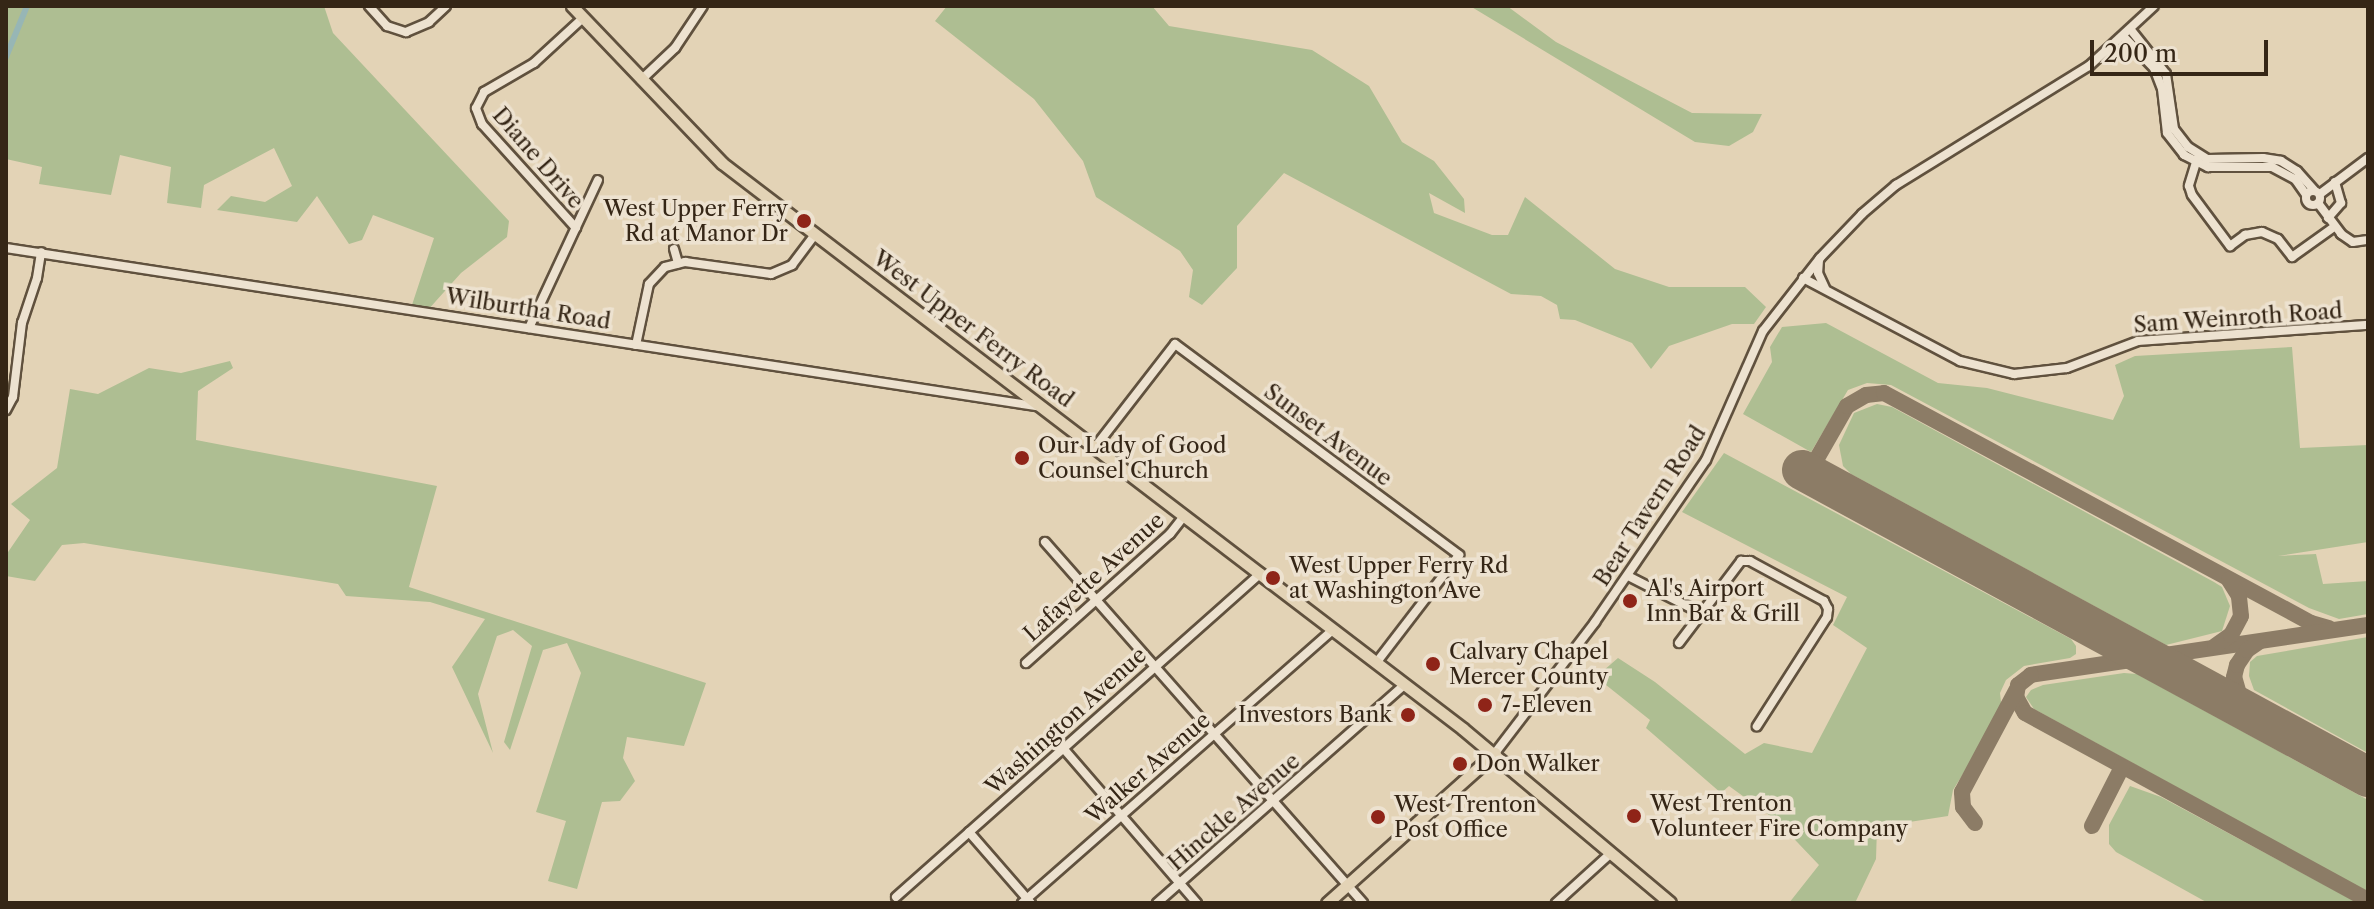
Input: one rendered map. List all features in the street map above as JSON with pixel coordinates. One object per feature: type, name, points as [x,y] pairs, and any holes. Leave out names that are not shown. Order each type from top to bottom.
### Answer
[{"type":"main road","name":"West Upper Ferry Road","points":[[572,6],[710,153],[1495,753],[1670,903]]},
{"type":"main road","points":[[1327,903],[1495,753]]},
{"type":"street","points":[[369,6],[387,26],[406,32],[429,22],[446,6]]},
{"type":"street","points":[[641,80],[680,42],[703,6]]},
{"type":"street","name":"Bear Tavern Road","points":[[1495,753],[1628,576],[1706,460],[1763,331],[1819,259],[1896,185],[2071,78],[2128,34],[2154,6]]},
{"type":"street","name":"Diane Drive","points":[[576,228],[482,124],[476,108],[484,92],[544,56],[583,18]]},
{"type":"street","points":[[2128,34],[2161,64],[2169,83],[2174,129],[2197,159],[2263,158],[2281,161],[2297,171],[2334,227],[2353,242],[2368,240]]},
{"type":"street","points":[[2315,196],[2368,158]]},
{"type":"street","points":[[2197,159],[2189,186],[2192,195],[2230,246],[2245,235],[2262,232],[2278,239],[2292,257],[2334,227]]},
{"type":"street","name":"Diane Drive","points":[[529,328],[598,180]]},
{"type":"street","points":[[2328,218],[2336,213],[2341,203],[2335,182]]},
{"type":"street","points":[[636,345],[649,284],[659,271],[678,263],[771,274],[792,265],[815,235]]},
{"type":"street","name":"Wilburtha Road","points":[[6,248],[1043,407]]},
{"type":"street","points":[[674,249],[678,263]]},
{"type":"street","points":[[6,410],[13,397],[22,323],[37,278],[41,252]]},
{"type":"street","points":[[1819,259],[1819,277],[1829,292]]},
{"type":"street","name":"Sam Weinroth Road","points":[[1803,278],[1960,361],[2014,374],[2067,368],[2138,341],[2368,325]]},
{"type":"street","name":"Sunset Avenue","points":[[1096,446],[1175,344],[1459,555],[1377,662]]},
{"type":"street","points":[[997,401],[1008,381]]},
{"type":"street","points":[[1008,381],[1009,402]]},
{"type":"street","name":"Lafayette Avenue","points":[[1026,663],[1170,534],[1185,515]]},
{"type":"street","points":[[1045,542],[1363,903]]},
{"type":"street","points":[[1679,643],[1734,566],[1750,561],[1827,604],[1827,617],[1757,726]]},
{"type":"street","name":"Washington Avenue","points":[[896,897],[1261,573]]},
{"type":"street","points":[[1628,576],[1701,613]]},
{"type":"street","name":"Walker Avenue","points":[[1027,901],[1334,629]]},
{"type":"street","name":"Hinckle Avenue","points":[[1157,903],[1405,684]]},
{"type":"street","points":[[1063,748],[1197,903]]},
{"type":"street","points":[[969,832],[1027,901]]},
{"type":"street","points":[[1556,903],[1611,853]]},
{"type":"green space","points":[[6,6],[324,6],[333,33],[509,221],[507,237],[461,273],[427,311],[411,308],[434,238],[373,215],[362,240],[349,244],[317,196],[297,222],[217,210],[231,196],[265,202],[292,186],[274,148],[204,185],[201,208],[167,203],[171,167],[120,155],[111,195],[39,184],[42,167],[6,159]]},
{"type":"green space","points":[[947,6],[1152,6],[1169,26],[1312,50],[1369,86],[1402,142],[1434,161],[1464,199],[1465,213],[1429,193],[1434,213],[1492,235],[1508,235],[1525,197],[1615,269],[1669,287],[1745,287],[1766,307],[1754,324],[1732,324],[1669,346],[1651,369],[1632,343],[1575,320],[1560,319],[1557,305],[1541,296],[1511,294],[1284,173],[1237,226],[1237,268],[1202,305],[1189,297],[1193,270],[1180,251],[1096,197],[1083,161],[1034,99],[935,21]]},
{"type":"green space","points":[[1470,6],[1507,6],[1556,42],[1692,113],[1762,114],[1753,132],[1729,146],[1695,142]]},
{"type":"green space","points":[[1826,323],[1938,383],[1987,388],[2113,420],[2124,396],[2115,365],[2135,356],[2292,347],[2300,448],[2368,445],[2368,542],[2278,556],[2316,554],[2323,584],[2368,581],[2368,614],[2339,619],[2309,608],[1891,385],[1867,383],[1848,390],[1811,452],[1743,414],[1772,362],[1770,347],[1782,327]]},
{"type":"green space","points":[[230,361],[233,368],[198,391],[196,440],[437,486],[409,587],[706,683],[684,746],[627,737],[623,758],[635,781],[620,801],[602,802],[577,889],[548,881],[566,821],[536,812],[581,673],[567,643],[543,650],[510,750],[504,742],[532,646],[513,630],[497,636],[478,694],[493,753],[452,667],[485,619],[430,602],[346,596],[338,584],[84,543],[62,545],[35,581],[6,576],[6,555],[30,520],[11,504],[57,468],[70,389],[98,394],[149,368],[181,373]]},
{"type":"green space","points":[[1877,404],[1892,407],[2222,587],[2230,606],[2222,631],[2166,645],[1851,474],[1843,466],[1839,445],[1854,413]]},
{"type":"green space","points":[[1724,453],[2071,639],[2076,646],[2076,654],[2070,658],[2024,666],[2006,680],[2000,693],[2002,711],[1953,790],[1948,816],[1877,827],[1876,859],[1855,903],[1789,903],[1819,865],[1776,820],[1729,786],[1721,793],[1646,728],[1650,720],[1596,677],[1618,658],[1655,682],[1745,754],[1764,743],[1812,753],[1867,648],[1833,625],[1847,597],[1682,512]]},
{"type":"green space","points":[[2368,637],[2368,753],[2254,690],[2249,676],[2250,662],[2257,656]]},
{"type":"green space","points":[[2124,673],[2137,674],[2368,800],[2368,892],[2034,709],[2026,697],[2031,690],[2043,685]]},
{"type":"green space","points":[[2130,786],[2161,797],[2358,903],[2208,903],[2116,852],[2109,844],[2109,825]]},
{"type":"waterway","points":[[6,57],[27,6]]},
{"type":"taxiway","points":[[1808,474],[1847,406],[1866,395],[1884,393],[2311,623],[2329,628]]},
{"type":"taxiway","points":[[2215,646],[2231,635],[2241,616],[2239,596],[2229,580]]},
{"type":"taxiway","points":[[2368,625],[2031,675],[2018,685],[2016,697],[2025,713],[2368,900]]},
{"type":"taxiway","points":[[2254,715],[2241,701],[2234,677],[2237,665],[2247,650],[2259,642]]},
{"type":"taxiway","points":[[1975,823],[1963,807],[1962,792],[2016,691]]},
{"type":"taxiway","points":[[2092,826],[2122,767]]},
{"type":"runway","points":[[1802,470],[2368,777]]},
{"type":"place","name":"West Upper Ferry Rd at Manor Dr","points":[[804,221]]},
{"type":"place","name":"Our Lady of Good Counsel Church","points":[[1022,458]]},
{"type":"place","name":"West Upper Ferry Rd at Washington Ave","points":[[1273,578]]},
{"type":"place","name":"Al's Airport Inn Bar & Grill","points":[[1630,601]]},
{"type":"place","name":"Calvary Chapel Mercer County","points":[[1433,664]]},
{"type":"place","name":"7-Eleven","points":[[1485,705]]},
{"type":"place","name":"Investors Bank","points":[[1408,715]]},
{"type":"place","name":"Don Walker","points":[[1460,764]]},
{"type":"place","name":"West Trenton Volunteer Fire Company","points":[[1634,816]]},
{"type":"place","name":"West Trenton Post Office","points":[[1378,817]]}]
